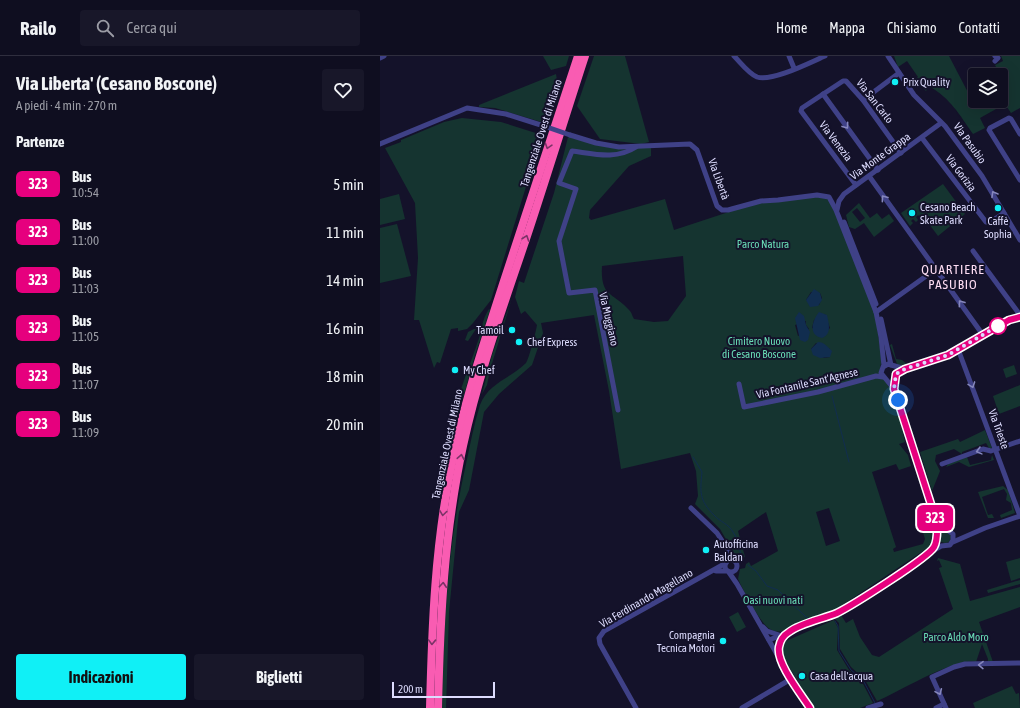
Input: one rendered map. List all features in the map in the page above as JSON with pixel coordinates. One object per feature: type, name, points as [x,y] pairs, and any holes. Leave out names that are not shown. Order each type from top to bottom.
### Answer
[{"type":"highway","name":"Tangenziale Ovest di Milano","points":[[430,708],[432,630],[437,560],[456,442],[479,361],[578,56]]},
{"type":"highway","name":"Tangenziale Ovest di Milano","points":[[438,708],[441,612],[446,551],[452,502],[465,435],[486,359],[585,56]]},
{"type":"street","points":[[380,58],[384,56]]},
{"type":"street","points":[[734,56],[756,76],[769,78],[825,56]]},
{"type":"street","points":[[789,56],[794,68]]},
{"type":"street","points":[[888,56],[894,65]]},
{"type":"street","points":[[892,56],[894,65]]},
{"type":"street","name":"Via Pasubio","points":[[894,65],[914,95],[941,123],[982,176],[1020,240]]},
{"type":"street","points":[[863,100],[899,74]]},
{"type":"street","name":"Via San Carlo","points":[[823,94],[843,81],[846,81],[863,100],[902,153]]},
{"type":"street","points":[[823,94],[878,170]]},
{"type":"street","name":"Via Venezia","points":[[823,94],[802,108],[801,112],[856,185]]},
{"type":"street","name":"Via Muggiano","points":[[380,144],[386,144],[396,138],[467,108],[506,114],[609,146],[652,145]]},
{"type":"street","points":[[1020,134],[1009,118],[990,128],[989,130],[1020,180]]},
{"type":"street","name":"Via Monte Grappa","points":[[836,210],[844,194],[941,123]]},
{"type":"street","name":"Via Gorizia","points":[[922,138],[984,220],[990,222],[1004,213]]},
{"type":"street","name":"Via Libertà","points":[[652,145],[685,143],[696,147],[717,206],[722,210],[728,210],[761,201],[817,195],[826,195],[832,201]]},
{"type":"street","name":"Via Muggiano","points":[[618,410],[595,290],[569,293],[559,241],[576,189],[559,183],[572,151],[611,156],[629,152],[637,146]]},
{"type":"street","points":[[869,176],[983,335]]},
{"type":"street","points":[[844,194],[832,201],[836,210],[844,221],[877,311],[895,375],[894,389]]},
{"type":"street","points":[[905,369],[893,366],[883,368],[876,376],[885,378],[895,375],[905,369],[943,357],[1011,319],[1020,316],[973,251]]},
{"type":"street","points":[[877,311],[936,269]]},
{"type":"street","points":[[1011,319],[1015,308]]},
{"type":"street","points":[[877,311],[885,378],[894,389],[937,523],[937,534],[934,547],[924,556]]},
{"type":"street","name":"Via Trieste","points":[[958,349],[1020,516]]},
{"type":"street","name":"Via Fontanile Sant'Agnese","points":[[739,384],[744,408],[809,394],[876,376]]},
{"type":"street","points":[[942,464],[983,449],[991,451],[1020,441]]},
{"type":"street","points":[[691,508],[717,533],[730,552],[736,562],[737,584]]},
{"type":"street","points":[[769,640],[841,611],[941,546],[948,546],[952,542],[966,536],[1020,516]]},
{"type":"street","points":[[937,523],[949,531],[954,537],[952,542]]},
{"type":"street","points":[[937,534],[942,530],[966,536]]},
{"type":"street","points":[[936,541],[941,546]]},
{"type":"street","points":[[730,552],[726,568],[737,584],[780,658],[791,680],[810,708]]},
{"type":"street","points":[[728,562],[736,562]]},
{"type":"street","name":"Via Ferdinando Magellano","points":[[636,708],[600,644],[600,635],[604,631],[728,562]]},
{"type":"street","points":[[728,571],[733,572],[737,569]]},
{"type":"street","name":"Via Ferdinando Magellano","points":[[711,572],[728,571]]},
{"type":"street","points":[[760,625],[779,635]]},
{"type":"street","points":[[780,658],[780,642],[789,632]]},
{"type":"street","points":[[769,640],[780,642]]},
{"type":"street","points":[[936,708],[945,706],[932,677],[954,667],[965,664],[1020,663]]},
{"type":"street","points":[[742,708],[791,680]]},
{"type":"street","points":[[868,708],[881,704]]},
{"type":"green space","points":[[543,56],[569,56],[566,66],[551,70]]},
{"type":"green space","points":[[594,56],[625,56],[649,142],[641,144],[600,139],[577,106]]},
{"type":"green space","points":[[894,56],[949,56],[968,92],[968,108],[998,108],[980,118],[985,128],[973,134],[954,107],[937,91],[929,86],[926,91],[922,87],[909,84],[918,77],[907,61],[898,67]]},
{"type":"green space","points":[[1001,56],[1020,56],[1020,108],[1011,113],[1008,108],[1008,68],[997,68],[995,65],[1003,61]]},
{"type":"green space","points":[[556,74],[558,86],[548,124],[495,108],[479,107],[479,105]]},
{"type":"green space","points":[[462,118],[501,122],[542,135],[491,300],[467,329],[458,331],[458,328],[451,329],[440,363],[437,362],[434,368],[419,320],[414,320],[418,258],[415,203],[385,148],[444,122]]},
{"type":"green space","points":[[568,137],[611,148],[651,148],[651,156],[629,166],[590,210],[589,218],[591,220],[665,199],[674,230],[756,203],[824,196],[828,198],[834,207],[875,313],[882,361],[880,371],[883,378],[891,386],[895,396],[905,442],[899,444],[908,455],[911,466],[899,470],[896,464],[872,472],[896,547],[893,549],[894,552],[923,544],[925,539],[922,529],[927,523],[927,520],[933,518],[935,526],[934,537],[929,547],[838,608],[785,631],[777,632],[772,630],[761,620],[738,579],[740,569],[745,568],[746,564],[749,562],[751,566],[778,551],[766,512],[738,531],[745,557],[738,560],[720,529],[695,504],[698,496],[696,471],[690,453],[621,469],[609,391],[594,315],[541,323],[543,333],[532,365],[499,394],[484,412],[469,490],[459,512],[449,612],[446,708],[442,708],[445,616],[451,556],[460,495],[471,442],[480,405],[488,391],[526,363],[529,356],[537,325],[525,311],[521,314],[515,297],[519,281],[524,283],[554,193]],"holes":[[[683,256],[686,296],[668,321],[654,322],[634,319],[630,311],[606,289],[603,284],[602,266]],[[811,292],[820,293],[822,298],[819,305],[806,300]],[[825,314],[830,328],[827,331],[812,328],[814,320]],[[806,321],[806,325],[809,329],[798,336],[795,325]],[[816,343],[830,349],[830,357],[824,358],[811,349]],[[829,508],[840,541],[826,546],[816,512]]]},
{"type":"green space","points":[[943,184],[965,214],[938,236],[923,216],[921,218],[918,215],[916,217],[918,220],[916,222],[913,219],[911,221],[913,223],[910,226],[901,213]]},
{"type":"green space","points":[[399,194],[405,219],[380,225],[380,199]]},
{"type":"green space","points":[[859,203],[870,218],[877,213],[882,219],[889,214],[894,221],[874,237],[864,223],[855,229],[849,227],[846,215]],"holes":[[[857,208],[865,218],[860,222],[852,212]]]},
{"type":"green space","points":[[397,224],[411,276],[380,283],[380,228]]},
{"type":"green space","points":[[512,298],[490,370],[487,385],[482,394],[492,355]]},
{"type":"green space","points":[[489,309],[490,310],[475,355],[454,431],[454,421],[458,398],[479,340],[484,318]]},
{"type":"green space","points":[[476,329],[468,341],[465,340],[468,332]]},
{"type":"green space","points":[[892,344],[896,359],[902,360],[908,365],[901,366],[897,364],[890,345]]},
{"type":"green space","points":[[1014,365],[1017,374],[1006,378],[1003,369]]},
{"type":"green space","points":[[1020,385],[1020,406],[999,414],[993,396]]},
{"type":"green space","points":[[985,430],[992,448],[989,448],[986,443],[962,452],[962,454],[954,449],[936,455],[935,461],[940,471],[932,491],[920,452],[958,439],[960,442]]},
{"type":"green space","points":[[992,455],[994,460],[969,467],[959,462],[946,467],[948,464],[967,457],[970,465],[991,460]]},
{"type":"green space","points":[[1003,486],[1008,490],[1015,513],[1001,518],[1000,515],[1012,510],[1011,503],[1006,500],[1007,494],[1004,489],[982,497],[988,515],[992,514],[994,518],[988,518],[978,492]]},
{"type":"green space","points":[[945,531],[949,533],[951,537],[949,541],[945,543],[941,541],[939,537],[941,533]]},
{"type":"green space","name":"Parco Aldo Moro","points":[[938,558],[960,564],[970,601],[1020,587],[1020,607],[979,622],[993,662],[988,663],[988,659],[982,644],[976,662],[967,662],[941,670],[877,701],[865,680],[851,667],[840,649],[839,623],[835,619],[841,615],[846,623],[853,619],[860,637],[872,655],[879,657],[953,609],[939,568],[942,567],[939,560],[937,561]]},
{"type":"green space","points":[[1020,558],[1020,578],[1011,581],[1006,562]]},
{"type":"green space","points":[[1020,580],[1020,584],[988,593],[987,590]]},
{"type":"green space","points":[[738,612],[746,627],[737,632],[729,617]]},
{"type":"green space","points":[[834,620],[838,628],[837,650],[849,670],[862,682],[873,703],[860,708],[814,708],[783,657],[782,647],[786,641]]},
{"type":"green space","points":[[1012,686],[1016,694],[1019,693],[1020,708],[975,708],[973,703]]},
{"type":"water","points":[[814,289],[820,293],[822,300],[818,306],[810,307],[806,300]]},
{"type":"water","points":[[799,312],[804,316],[806,325],[810,332],[808,340],[805,342],[800,340],[795,318]]},
{"type":"water","points":[[819,312],[827,315],[829,325],[829,331],[822,338],[813,331],[813,323]]},
{"type":"water","points":[[818,342],[824,344],[832,351],[830,357],[820,358],[813,355],[811,349]]},
{"type":"waterway","points":[[832,396],[849,462]]},
{"type":"waterway","points":[[693,457],[702,472],[701,490],[703,500],[709,510],[731,529],[735,535],[743,559]]},
{"type":"waterway","points":[[748,565],[756,571],[767,586],[778,590],[811,620]]},
{"type":"waterway","points":[[835,621],[838,626],[839,651],[851,670],[863,680],[875,703]]},
{"type":"bus line","name":"323","points":[[810,708],[791,680],[780,658],[778,650],[781,640],[789,632],[837,613],[860,599],[930,552],[936,541],[937,523],[894,389],[896,374],[905,369],[948,355],[1009,320],[1020,317]]},
{"type":"place","name":"Prix Quality","points":[[895,82]]},
{"type":"place","name":"Caffè Sophia","points":[[998,208]]},
{"type":"place","name":"Cesano Beach Skate Park","points":[[912,213]]},
{"type":"place","name":"Tamoil","points":[[512,330]]},
{"type":"place","name":"Chef Express","points":[[519,342]]},
{"type":"place","name":"My Chef","points":[[455,370]]},
{"type":"place","name":"Autofficina Baldan","points":[[706,550]]},
{"type":"place","name":"Compagnia Tecnica Motori","points":[[723,641]]},
{"type":"place","name":"Casa dell'acqua","points":[[802,676]]},
{"type":"district","name":"QUARTIERE PASUBIO","points":[[953,276]]},
{"type":"route","points":[[898,400],[894,389],[896,374],[905,369],[948,355],[998,326]]},
{"type":"park label","name":"Parco Natura","points":[[763,244]]},
{"type":"park label","name":"Cimitero Nuovo di Cesano Boscone","points":[[759,347]]},
{"type":"park label","name":"Oasi nuovi nati","points":[[773,600]]}]
